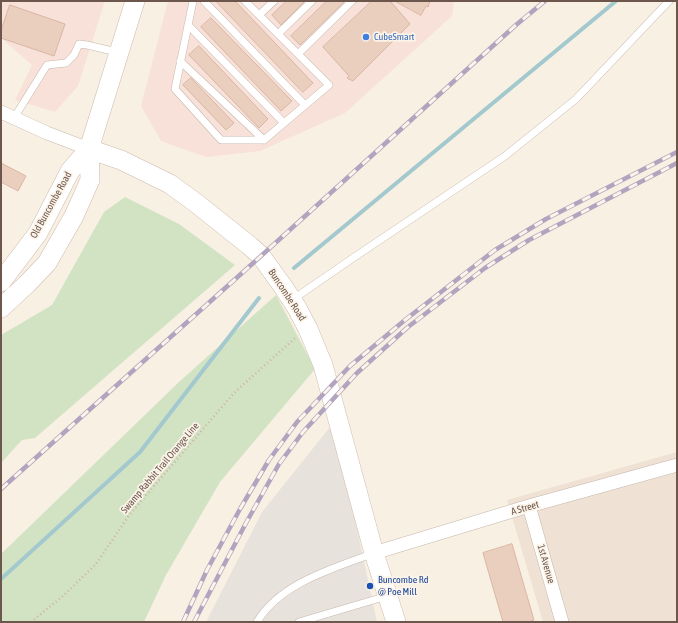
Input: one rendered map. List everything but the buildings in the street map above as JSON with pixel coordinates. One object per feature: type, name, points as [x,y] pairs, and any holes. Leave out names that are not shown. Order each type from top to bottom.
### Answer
[{"type":"street","name":"Old Buncombe Road","points":[[1,308],[47,263],[74,216],[90,180],[89,149],[135,1]]},
{"type":"street","name":"Buncombe Road","points":[[1,112],[47,133],[121,160],[170,184],[196,202],[261,256],[292,300],[308,329],[324,365],[374,553],[389,595],[396,622]]},
{"type":"street","name":"Old Buncombe Road","points":[[1,282],[38,233],[70,170],[89,149]]},
{"type":"street","name":"A Street","points":[[374,553],[529,506],[677,465]]},
{"type":"street","name":"1st Avenue","points":[[529,506],[562,622]]},
{"type":"lane","points":[[193,1],[175,89],[221,140],[264,140],[329,85],[245,1]]},
{"type":"lane","points":[[204,1],[306,105]]},
{"type":"lane","points":[[260,15],[274,1]]},
{"type":"lane","points":[[278,34],[312,1]]},
{"type":"lane","points":[[298,54],[352,1]]},
{"type":"lane","points":[[292,300],[511,151],[576,99],[669,1]]},
{"type":"lane","points":[[188,25],[284,123]]},
{"type":"lane","points":[[14,118],[47,65],[66,63],[74,55],[79,44],[119,53]]},
{"type":"lane","points":[[180,61],[264,140]]},
{"type":"lane","points":[[257,622],[264,610],[313,576],[374,553]]},
{"type":"lane","points":[[299,622],[389,595]]},
{"type":"path","name":"Swamp Rabbit Trail Orange Line","points":[[31,622],[63,596],[96,564],[130,514],[234,393],[291,341],[308,329]]},
{"type":"shaded area","points":[[1,1],[105,1],[78,86],[55,112],[15,100],[32,65],[1,38]]},
{"type":"shaded area","points":[[168,1],[454,1],[452,16],[345,113],[260,151],[206,157],[161,141],[141,106]]},
{"type":"shaded area","points":[[334,422],[377,622],[206,622],[262,512]]},
{"type":"shaded area","points":[[677,452],[677,622],[543,622],[507,500]]},
{"type":"green space","points":[[125,197],[179,224],[235,265],[35,438],[22,440],[1,463],[1,335],[52,305],[104,212]]},
{"type":"green space","points":[[276,295],[315,369],[220,482],[166,575],[144,622],[1,622],[1,554],[179,382]]},
{"type":"waterway","points":[[294,268],[616,1]]},
{"type":"waterway","points":[[1,579],[140,452],[259,298]]},
{"type":"railway","points":[[1,489],[516,25],[545,1]]},
{"type":"railway","points":[[183,622],[207,570],[240,509],[269,460],[297,422],[350,366],[405,320],[495,250],[546,219],[677,152]]},
{"type":"railway","points":[[194,622],[279,464],[303,432],[357,373],[408,327],[485,268],[529,240],[677,163]]},
{"type":"place","name":"CubeSmart","points":[[366,37]]},
{"type":"place","name":"Buncombe Rd @ Poe Mill","points":[[370,586]]}]
